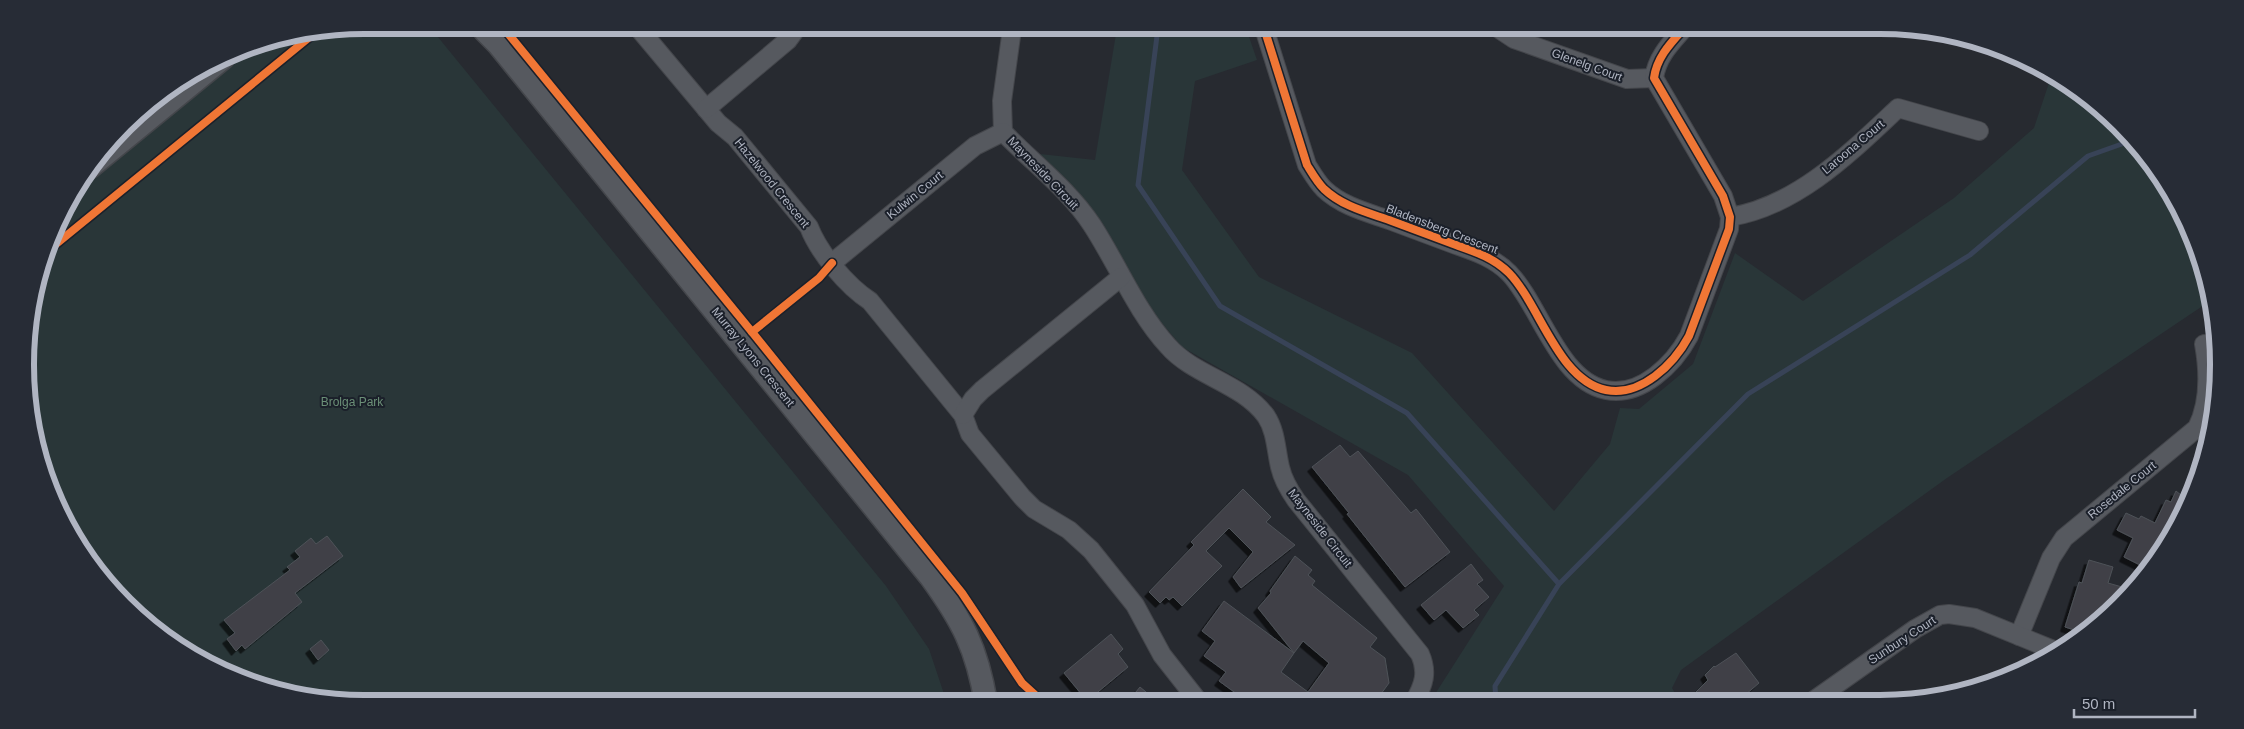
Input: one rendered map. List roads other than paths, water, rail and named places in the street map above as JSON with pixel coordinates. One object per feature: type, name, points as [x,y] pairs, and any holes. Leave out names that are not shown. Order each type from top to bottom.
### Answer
[{"type":"street","name":"Murray Lyons Crescent","points":[[488,34],[506,52],[930,576],[956,611],[971,642],[982,676],[985,695]]},
{"type":"street","name":"Hazelwood Crescent","points":[[643,34],[718,123],[742,144],[809,227],[815,242],[832,263]]},
{"type":"street","points":[[706,109],[782,45],[792,34]]},
{"type":"street","name":"Mayneside Circuit","points":[[1011,34],[1002,100],[1003,132],[1068,197],[1091,224],[1121,278],[1157,334],[1170,348],[1245,396],[1267,418],[1273,431],[1280,469],[1286,484],[1296,500],[1420,654],[1424,664],[1425,676],[1422,690],[1419,695]]},
{"type":"street","name":"Bladensberg Crescent","points":[[1266,34],[1307,164],[1314,177],[1324,189],[1350,206],[1494,260],[1520,286],[1570,366],[1584,381],[1594,387],[1608,390],[1634,389],[1680,352],[1689,336],[1725,242],[1730,217]]},
{"type":"street","name":"Glenelg Court","points":[[1506,34],[1514,39],[1627,79],[1654,78]]},
{"type":"street","points":[[1680,34],[1660,58],[1654,78],[1723,196],[1730,217]]},
{"type":"street","points":[[118,144],[197,79]]},
{"type":"street","name":"Laroona Court","points":[[1730,217],[1764,209],[1796,192],[1836,164],[1898,108],[1980,132]]},
{"type":"street","name":"Kulwin Court","points":[[832,263],[975,146],[1003,132]]},
{"type":"street","points":[[832,263],[857,293],[870,301],[963,415],[970,434],[1022,497],[1034,509],[1069,530],[1091,550],[1135,605],[1162,655],[1193,695]]},
{"type":"street","points":[[963,415],[972,399],[982,390],[1121,278]]},
{"type":"street","name":"Rosedale Court","points":[[2019,636],[2050,558],[2064,538],[2197,428],[2205,407],[2208,377],[2204,344]]},
{"type":"street","name":"Sunbury Court","points":[[1822,695],[1916,629],[1940,615],[1950,614],[1975,618],[2049,648]]},
{"type":"waterway","points":[[1157,34],[1138,185],[1220,306],[1407,413],[1559,584]]},
{"type":"waterway","points":[[1496,695],[1495,686],[1559,584],[1748,394],[1970,255],[2088,156],[2125,143]]},
{"type":"park label","name":"Brolga Park","points":[[352,402]]}]
